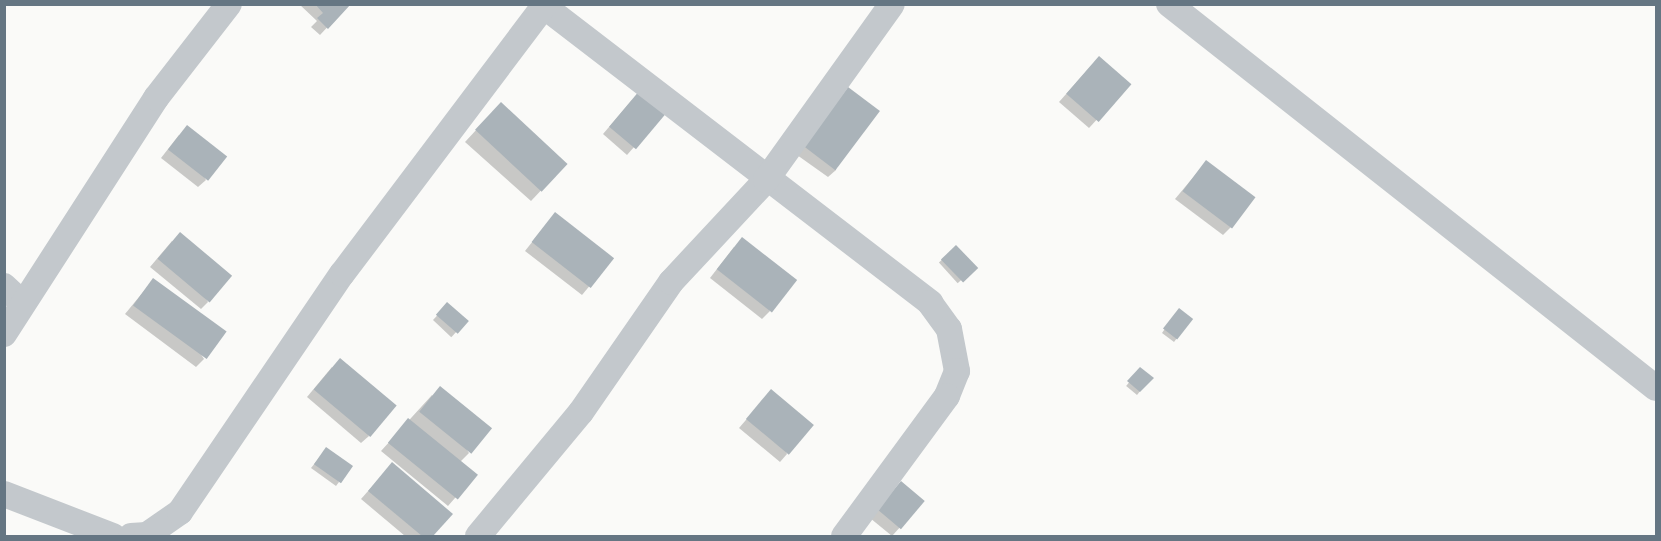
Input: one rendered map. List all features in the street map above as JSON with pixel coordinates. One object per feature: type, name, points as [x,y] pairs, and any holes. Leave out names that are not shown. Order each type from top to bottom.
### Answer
[{"type":"street","points":[[4,334],[14,294],[156,99],[229,4]]},
{"type":"street","points":[[478,537],[581,412],[671,282],[766,180],[892,4]]},
{"type":"street","points":[[1169,4],[1656,388]]},
{"type":"street","points":[[131,537],[147,535],[180,512],[342,274],[543,5],[766,180],[930,303],[957,347],[957,370],[946,396],[844,537]]},
{"type":"street","points":[[4,494],[113,537]]},
{"type":"building","points":[[315,4],[351,4],[328,29],[317,18],[323,13]]},
{"type":"building","points":[[1099,56],[1131,84],[1099,122],[1066,94]]},
{"type":"building","points":[[848,87],[880,111],[835,170],[803,146]]},
{"type":"building","points":[[640,90],[667,112],[636,149],[609,127]]},
{"type":"building","points":[[501,102],[568,164],[542,192],[475,130]]},
{"type":"building","points":[[187,125],[227,156],[208,181],[168,149]]},
{"type":"building","points":[[1206,160],[1256,197],[1232,228],[1183,191]]},
{"type":"building","points":[[555,212],[614,258],[591,288],[532,242]]},
{"type":"building","points":[[180,232],[232,276],[210,303],[158,259]]},
{"type":"building","points":[[742,237],[797,280],[772,312],[717,269]]},
{"type":"building","points":[[956,245],[978,268],[963,283],[941,260]]},
{"type":"building","points":[[153,278],[227,331],[207,359],[133,306]]},
{"type":"building","points":[[447,302],[469,321],[458,334],[436,315]]},
{"type":"building","points":[[1179,308],[1193,319],[1177,340],[1163,328]]},
{"type":"building","points":[[340,358],[397,406],[370,437],[314,389]]},
{"type":"building","points":[[1140,367],[1154,378],[1140,392],[1127,381]]},
{"type":"building","points":[[440,386],[492,428],[471,454],[419,412]]},
{"type":"building","points":[[771,389],[814,425],[789,455],[746,419]]},
{"type":"building","points":[[408,418],[478,475],[458,500],[388,443]]},
{"type":"building","points":[[326,447],[353,466],[341,483],[314,464]]},
{"type":"building","points":[[392,462],[453,514],[433,536],[422,536],[368,491]]},
{"type":"building","points":[[901,481],[925,501],[901,529],[877,509]]}]
